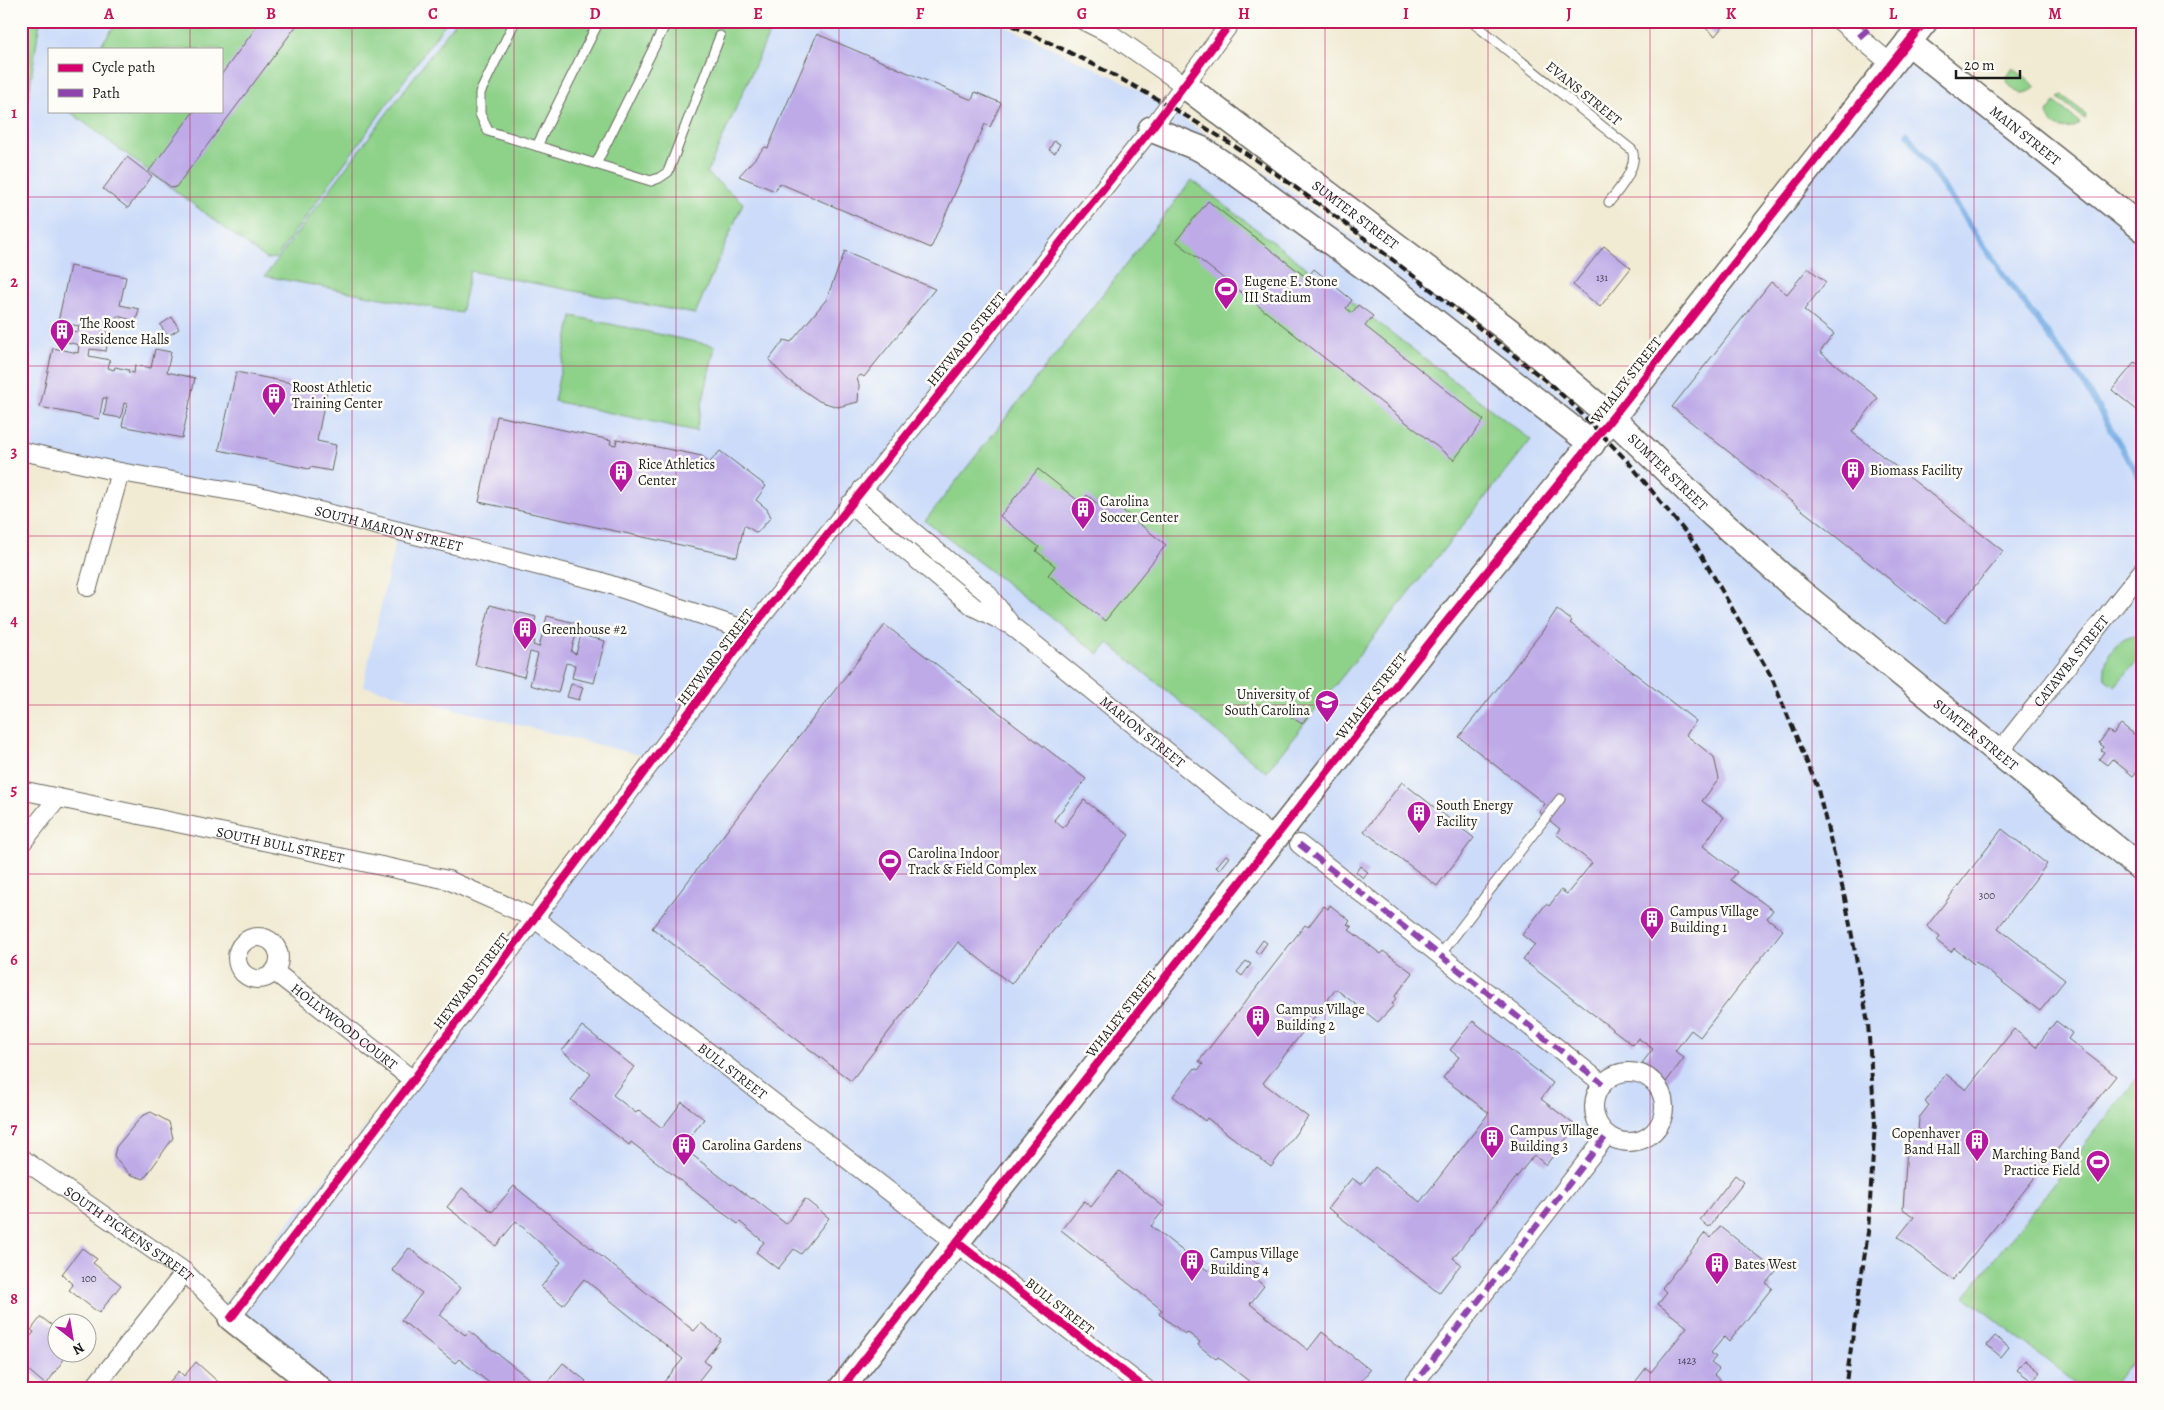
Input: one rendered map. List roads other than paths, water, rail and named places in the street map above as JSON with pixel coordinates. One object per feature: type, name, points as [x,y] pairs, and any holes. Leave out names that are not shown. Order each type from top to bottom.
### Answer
[{"type":"street","points":[[1084,21],[1112,35],[1184,85]]},
{"type":"street","name":"HEYWARD STREET","points":[[231,1318],[413,1080],[750,631],[1151,129],[1232,21]]},
{"type":"street","points":[[1840,21],[1891,64]]},
{"type":"street","name":"WHALEY STREET","points":[[841,1389],[958,1243],[1274,838],[1436,634],[1592,444],[1925,21]]},
{"type":"street","name":"MAIN STREET","points":[[1908,42],[2143,229]]},
{"type":"street","name":"SUMTER STREET","points":[[1184,85],[1508,330],[1612,418],[1713,515],[1798,590],[2143,870]]},
{"type":"street","points":[[1151,129],[1201,149],[1232,170],[1373,274],[1592,444]]},
{"type":"street","name":"SOUTH MARION STREET","points":[[21,451],[120,472],[255,495],[599,581],[750,631]]},
{"type":"street","points":[[88,587],[120,472]]},
{"type":"street","name":"MARION STREET","points":[[862,489],[987,593],[1012,626]]},
{"type":"street","name":"MARION STREET","points":[[850,504],[974,607],[1012,626],[1274,838]]},
{"type":"street","name":"CATAWBA STREET","points":[[1999,752],[2143,570]]},
{"type":"street","name":"SOUTH BULL STREET","points":[[21,790],[448,880],[534,918]]},
{"type":"street","points":[[21,844],[58,798]]},
{"type":"street","points":[[1299,844],[1603,1084]]},
{"type":"street","name":"BULL STREET","points":[[534,918],[1146,1389]]},
{"type":"street","name":"HOLLYWOOD COURT","points":[[274,972],[413,1080]]},
{"type":"street","points":[[1634,1072],[1645,1076],[1654,1083],[1661,1093],[1664,1104],[1663,1116],[1659,1126],[1651,1135],[1641,1141],[1629,1143],[1618,1141],[1607,1135],[1596,1120],[1594,1111],[1594,1101],[1603,1084],[1612,1077],[1622,1073],[1634,1072]]},
{"type":"street","points":[[1410,1389],[1607,1135]]},
{"type":"street","name":"SOUTH PICKENS STREET","points":[[21,1158],[184,1272],[231,1318]]},
{"type":"street","points":[[93,1389],[184,1272]]},
{"type":"street","points":[[231,1318],[320,1389]]},
{"type":"lane","points":[[515,21],[480,93],[480,114],[488,131],[651,180],[660,178],[668,172],[720,36]]},
{"type":"lane","points":[[537,146],[599,21]]},
{"type":"lane","points":[[596,164],[667,21]]},
{"type":"lane","name":"EVANS STREET","points":[[1471,21],[1632,150],[1634,160],[1626,182],[1609,202]]},
{"type":"lane","points":[[1440,955],[1560,800]]},
{"type":"waterway","points":[[1907,134],[2010,284],[2081,379],[2143,483]]},
{"type":"railway","points":[[1002,21],[1103,69],[1200,124],[1263,165],[1373,245],[1551,385],[1576,408],[1630,464],[1695,544],[1771,676],[1817,786],[1845,898],[1868,1023],[1875,1123],[1868,1232],[1845,1389]]},
{"type":"place","name":"Eugene E. Stone III Stadium","points":[[1226,310]]},
{"type":"place","name":"The Roost Residence Halls","points":[[62,352]]},
{"type":"place","name":"Roost Athletic Training Center","points":[[274,416]]},
{"type":"place","name":"Biomass Facility","points":[[1853,491]]},
{"type":"place","name":"Rice Athletics Center","points":[[621,493]]},
{"type":"place","name":"Carolina Soccer Center","points":[[1083,530]]},
{"type":"place","name":"Greenhouse #2","points":[[525,650]]},
{"type":"place","name":"University of South Carolina","points":[[1327,723]]},
{"type":"place","name":"South Energy Facility","points":[[1419,834]]},
{"type":"place","name":"Carolina Indoor Track & Field Complex","points":[[890,882]]},
{"type":"place","name":"Campus Village Building 1","points":[[1652,940]]},
{"type":"place","name":"Campus Village Building 2","points":[[1258,1038]]},
{"type":"place","name":"Campus Village Building 3","points":[[1492,1159]]},
{"type":"place","name":"Copenhaver Band Hall","points":[[1977,1162]]},
{"type":"place","name":"Carolina Gardens","points":[[684,1166]]},
{"type":"place","name":"Marching Band Practice Field","points":[[2098,1183]]},
{"type":"place","name":"Campus Village Building 4","points":[[1192,1282]]},
{"type":"place","name":"Bates West","points":[[1717,1285]]}]
